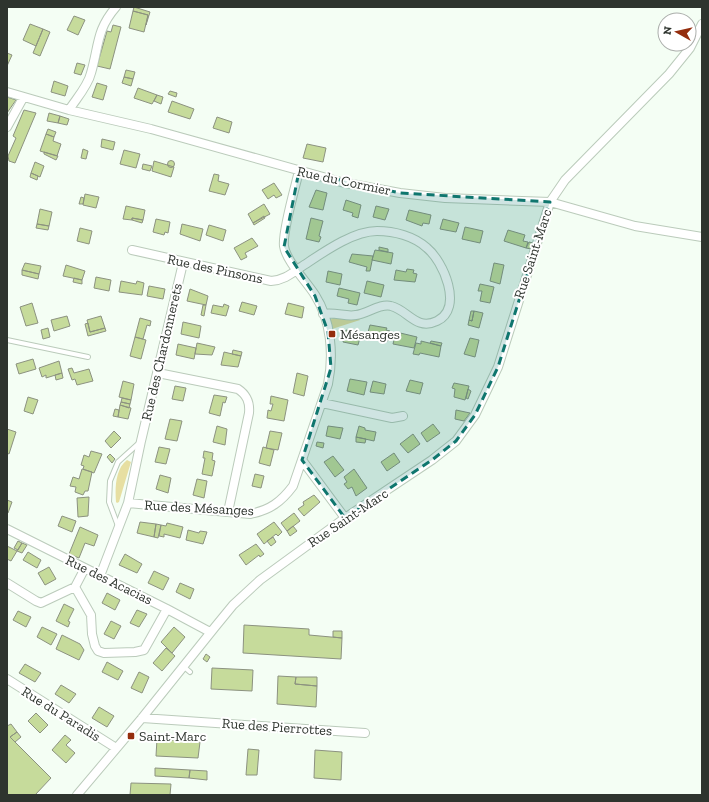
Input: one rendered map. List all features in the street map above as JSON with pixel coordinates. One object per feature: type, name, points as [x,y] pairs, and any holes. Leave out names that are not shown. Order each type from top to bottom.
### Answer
[{"type":"street","points":[[69,110],[91,75],[100,32],[104,22],[116,7]]},
{"type":"street","name":"Rue Saint-Marc","points":[[77,795],[142,718],[233,605],[260,580],[345,518],[432,460],[456,441],[475,415],[498,367],[550,202],[565,180],[669,74],[690,48],[702,24]]},
{"type":"street","name":"Rue du Cormier","points":[[7,92],[23,98],[69,110],[152,129],[341,182],[400,193],[445,198],[550,202],[635,226],[702,237]]},
{"type":"street","points":[[7,127],[23,98]]},
{"type":"street","name":"Rue des Mésanges","points":[[128,503],[250,514],[263,511],[274,506],[283,499],[293,486],[322,403],[331,368],[328,332],[323,314],[315,296],[296,270],[284,247],[284,239],[299,171]]},
{"type":"street","name":"Rue des Pinsons","points":[[132,250],[183,263],[272,281],[285,278],[334,246],[361,234],[374,231],[388,231],[413,239],[427,248],[439,260],[450,287],[450,298],[447,309],[439,320],[431,323],[416,322],[396,308],[388,305],[356,315],[335,313],[323,314]]},
{"type":"street","name":"Rue des Chardonnerets","points":[[100,576],[128,503],[183,263]]},
{"type":"street","points":[[158,373],[238,389],[247,397],[250,405],[249,413],[228,512]]},
{"type":"street","points":[[322,403],[392,418],[403,416]]},
{"type":"street","points":[[302,460],[345,518]]},
{"type":"street","name":"Rue des Acacias","points":[[7,529],[210,632]]},
{"type":"street","points":[[7,583],[41,603],[75,587],[85,568]]},
{"type":"street","points":[[75,587],[91,615],[95,646],[98,651],[104,653],[134,652],[144,650],[167,609]]},
{"type":"street","name":"Rue du Paradis","points":[[7,679],[116,748]]},
{"type":"street","name":"Rue des Pierrottes","points":[[142,718],[364,733]]},
{"type":"lane","points":[[7,340],[88,356]]},
{"type":"lane","points":[[119,528],[109,502],[110,481],[118,462],[141,441]]},
{"type":"lane","points":[[183,666],[190,672]]},
{"type":"highlighted area","points":[[299,171],[400,193],[550,202],[498,367],[475,415],[456,441],[432,460],[345,518],[302,460],[331,368],[328,332],[315,296],[284,247]]},
{"type":"shaded area","points":[[336,316],[358,318],[360,320],[332,329],[330,320]]},
{"type":"shaded area","points":[[127,460],[131,462],[119,502],[117,503],[116,485],[118,474],[123,464]]},
{"type":"building","points":[[134,7],[150,12],[146,25],[148,15],[133,11]]},
{"type":"building","points":[[133,11],[148,15],[144,32],[129,28]]},
{"type":"building","points":[[74,16],[85,20],[78,35],[67,30]]},
{"type":"building","points":[[30,24],[43,29],[36,46],[23,40]]},
{"type":"building","points":[[113,25],[121,27],[110,69],[97,66],[107,31],[111,32]]},
{"type":"building","points":[[43,29],[50,32],[40,56],[33,53]]},
{"type":"building","points":[[7,53],[12,55],[7,66]]},
{"type":"building","points":[[77,63],[85,65],[81,75],[74,73]]},
{"type":"building","points":[[126,70],[135,72],[133,79],[124,77]]},
{"type":"building","points":[[124,77],[133,79],[131,86],[122,83]]},
{"type":"building","points":[[54,81],[68,86],[65,96],[51,92]]},
{"type":"building","points":[[97,83],[107,86],[103,100],[92,97]]},
{"type":"building","points":[[138,88],[157,95],[152,104],[134,98]]},
{"type":"building","points":[[170,91],[177,93],[176,97],[168,94]]},
{"type":"building","points":[[157,95],[163,97],[161,104],[154,101]]},
{"type":"building","points":[[7,97],[16,100],[7,113]]},
{"type":"building","points":[[172,101],[194,109],[190,119],[168,112]]},
{"type":"building","points":[[24,110],[36,113],[15,163],[9,161],[8,156],[16,138],[13,136]]},
{"type":"building","points":[[49,113],[60,116],[58,123],[47,121]]},
{"type":"building","points":[[60,116],[69,119],[67,125],[58,123]]},
{"type":"building","points":[[217,117],[232,122],[229,133],[213,128]]},
{"type":"building","points":[[48,129],[56,132],[54,137],[46,134]]},
{"type":"building","points":[[46,134],[54,137],[53,141],[61,144],[57,156],[40,151]]},
{"type":"building","points":[[102,139],[115,142],[113,150],[101,147]]},
{"type":"building","points":[[307,144],[326,148],[323,162],[303,158]]},
{"type":"building","points":[[83,149],[88,151],[86,159],[81,158]]},
{"type":"building","points":[[124,150],[140,154],[136,168],[120,164]]},
{"type":"building","points":[[44,152],[58,156],[56,160],[44,154]]},
{"type":"building","points":[[154,161],[174,167],[171,177],[152,171]]},
{"type":"building","points":[[171,161],[174,164],[171,167],[168,164]]},
{"type":"building","points":[[35,162],[44,166],[40,177],[31,173]]},
{"type":"building","points":[[143,164],[152,166],[150,171],[142,169]]},
{"type":"building","points":[[31,173],[38,176],[37,180],[30,177]]},
{"type":"building","points":[[214,174],[219,175],[218,181],[229,184],[225,195],[209,191]]},
{"type":"building","points":[[274,183],[282,195],[276,198],[274,195],[268,199],[262,190]]},
{"type":"building","points":[[316,190],[327,193],[323,210],[309,207]]},
{"type":"building","points":[[85,194],[99,197],[96,208],[83,205]]},
{"type":"building","points":[[81,197],[84,198],[83,204],[79,204]]},
{"type":"building","points":[[346,200],[361,205],[358,218],[352,216],[353,213],[343,210]]},
{"type":"building","points":[[264,204],[270,214],[253,223],[248,214]]},
{"type":"building","points":[[126,206],[145,210],[143,220],[132,218],[132,220],[123,219]]},
{"type":"building","points":[[376,206],[389,209],[385,220],[373,217]]},
{"type":"building","points":[[40,209],[52,212],[49,226],[37,224]]},
{"type":"building","points":[[409,210],[431,215],[429,224],[423,223],[422,226],[406,220]]},
{"type":"building","points":[[264,216],[265,218],[254,225],[253,223]]},
{"type":"building","points":[[132,218],[143,220],[142,223],[132,220]]},
{"type":"building","points":[[311,218],[323,221],[319,242],[306,239]]},
{"type":"building","points":[[156,219],[170,222],[168,233],[165,232],[164,235],[153,232]]},
{"type":"building","points":[[443,219],[459,223],[456,232],[440,229]]},
{"type":"building","points":[[37,224],[49,226],[48,230],[36,228]]},
{"type":"building","points":[[182,224],[203,229],[200,241],[180,234]]},
{"type":"building","points":[[209,225],[226,230],[223,241],[206,235]]},
{"type":"building","points":[[465,227],[483,231],[480,243],[462,239]]},
{"type":"building","points":[[80,228],[92,231],[89,244],[77,241]]},
{"type":"building","points":[[508,230],[525,235],[523,241],[528,242],[526,248],[504,241]]},
{"type":"building","points":[[252,238],[258,246],[245,253],[247,257],[241,260],[234,248]]},
{"type":"building","points":[[529,242],[533,243],[531,249],[526,248]]},
{"type":"building","points":[[379,247],[388,249],[388,252],[379,250]]},
{"type":"building","points":[[375,250],[393,253],[391,264],[372,260]]},
{"type":"building","points":[[352,254],[373,256],[370,271],[366,271],[367,267],[349,262]]},
{"type":"building","points":[[25,263],[41,266],[39,274],[22,270]]},
{"type":"building","points":[[494,263],[504,265],[500,284],[490,281]]},
{"type":"building","points":[[66,265],[85,271],[82,280],[63,276]]},
{"type":"building","points":[[407,269],[414,270],[413,273],[417,274],[415,282],[394,280],[396,270],[406,272]]},
{"type":"building","points":[[22,270],[39,274],[38,279],[22,275]]},
{"type":"building","points":[[328,271],[342,274],[340,285],[326,282]]},
{"type":"building","points":[[96,277],[111,280],[109,291],[94,288]]},
{"type":"building","points":[[74,278],[82,280],[82,284],[73,282]]},
{"type":"building","points":[[121,281],[136,284],[137,281],[144,283],[142,295],[119,292]]},
{"type":"building","points":[[367,281],[384,285],[381,297],[364,293]]},
{"type":"building","points":[[480,284],[494,287],[490,303],[480,301],[482,291],[478,291]]},
{"type":"building","points":[[149,286],[165,289],[163,299],[147,296]]},
{"type":"building","points":[[339,288],[360,293],[357,305],[348,303],[349,299],[337,296]]},
{"type":"building","points":[[190,289],[208,296],[206,305],[187,301]]},
{"type":"building","points":[[242,302],[257,306],[254,315],[239,311]]},
{"type":"building","points":[[32,303],[38,323],[26,326],[20,307]]},
{"type":"building","points":[[288,303],[304,307],[302,318],[285,314]]},
{"type":"building","points":[[224,304],[229,306],[226,316],[211,313],[213,305],[223,307]]},
{"type":"building","points":[[203,305],[206,305],[204,316],[201,315]]},
{"type":"building","points":[[471,311],[474,311],[472,321],[469,320]]},
{"type":"building","points":[[474,311],[483,313],[479,328],[468,325],[469,320],[472,321]]},
{"type":"building","points":[[67,316],[70,326],[54,331],[51,320]]},
{"type":"building","points":[[101,316],[105,328],[90,332],[87,320]]},
{"type":"building","points":[[140,318],[151,321],[150,326],[147,325],[143,339],[135,337]]},
{"type":"building","points":[[183,322],[201,326],[199,338],[181,334]]},
{"type":"building","points":[[88,323],[90,332],[105,328],[106,331],[88,336],[85,324]]},
{"type":"building","points":[[370,325],[387,328],[386,330],[390,331],[388,341],[367,336]]},
{"type":"building","points":[[48,328],[50,337],[43,339],[41,330]]},
{"type":"building","points":[[346,330],[361,334],[358,345],[343,342]]},
{"type":"building","points":[[396,332],[417,337],[414,348],[393,344]]},
{"type":"building","points":[[135,337],[146,340],[141,359],[130,356]]},
{"type":"building","points":[[470,338],[479,340],[475,357],[464,354]]},
{"type":"building","points":[[421,341],[441,346],[439,357],[420,353],[419,355],[413,354],[416,343],[421,344]]},
{"type":"building","points":[[431,341],[442,343],[441,346],[430,343]]},
{"type":"building","points":[[197,343],[215,347],[212,355],[195,354]]},
{"type":"building","points":[[178,344],[196,348],[194,359],[176,355]]},
{"type":"building","points":[[233,350],[242,352],[241,356],[232,354]]},
{"type":"building","points":[[224,352],[241,356],[238,367],[221,365]]},
{"type":"building","points":[[33,359],[36,369],[19,374],[16,364]]},
{"type":"building","points":[[59,361],[62,373],[46,378],[46,375],[42,377],[39,368]]},
{"type":"building","points":[[72,368],[74,373],[89,369],[93,381],[77,385],[75,379],[72,380],[68,369]]},
{"type":"building","points":[[62,373],[63,378],[56,380],[55,375]]},
{"type":"building","points":[[297,373],[308,376],[304,396],[293,393]]},
{"type":"building","points":[[350,379],[367,382],[364,395],[347,391]]},
{"type":"building","points":[[410,380],[423,383],[420,394],[406,391]]},
{"type":"building","points":[[123,381],[134,384],[131,400],[119,397]]},
{"type":"building","points":[[373,381],[386,384],[384,394],[370,392]]},
{"type":"building","points":[[454,383],[469,386],[465,400],[454,397],[455,389],[452,388]]},
{"type":"building","points":[[175,386],[186,388],[183,401],[172,399]]},
{"type":"building","points":[[468,389],[471,391],[468,399],[466,398]]},
{"type":"building","points":[[214,395],[227,397],[225,403],[223,402],[220,416],[209,413]]},
{"type":"building","points":[[271,396],[288,400],[284,421],[267,418],[268,410],[271,411],[273,404],[270,404]]},
{"type":"building","points":[[28,397],[38,400],[33,414],[24,411]]},
{"type":"building","points":[[122,398],[131,400],[130,404],[121,402]]},
{"type":"building","points":[[121,402],[130,404],[129,408],[120,405]]},
{"type":"building","points":[[120,405],[131,408],[128,419],[118,417]]},
{"type":"building","points":[[115,409],[119,410],[118,417],[113,416]]},
{"type":"building","points":[[456,410],[470,413],[464,421],[455,419]]},
{"type":"building","points":[[170,419],[182,421],[177,441],[165,439]]},
{"type":"building","points":[[433,424],[440,433],[427,442],[421,433]]},
{"type":"building","points":[[217,426],[227,429],[225,445],[213,442]]},
{"type":"building","points":[[328,426],[343,428],[340,439],[326,436]]},
{"type":"building","points":[[359,426],[365,428],[365,430],[376,432],[374,441],[356,437]]},
{"type":"building","points":[[7,429],[16,432],[9,454],[7,453]]},
{"type":"building","points":[[114,431],[121,438],[111,448],[105,441]]},
{"type":"building","points":[[270,431],[282,433],[278,450],[266,448]]},
{"type":"building","points":[[413,434],[420,444],[408,453],[400,444]]},
{"type":"building","points":[[356,437],[366,439],[365,443],[356,442]]},
{"type":"building","points":[[317,442],[324,443],[323,448],[316,446]]},
{"type":"building","points":[[159,447],[170,449],[166,464],[155,462]]},
{"type":"building","points":[[263,447],[274,450],[270,466],[259,463]]},
{"type":"building","points":[[91,451],[102,454],[94,473],[83,469],[84,466],[81,465],[84,455],[89,457]]},
{"type":"building","points":[[204,451],[213,453],[212,460],[215,461],[212,476],[202,474],[205,458],[203,458]]},
{"type":"building","points":[[394,453],[400,462],[387,471],[381,462]]},
{"type":"building","points":[[110,454],[115,459],[112,463],[107,457]]},
{"type":"building","points":[[333,456],[344,470],[335,477],[324,462]]},
{"type":"building","points":[[82,469],[92,472],[88,491],[85,491],[83,495],[75,492],[76,487],[70,486],[73,477],[79,479]]},
{"type":"building","points":[[354,469],[367,488],[356,496],[352,487],[348,489],[344,484],[347,482],[344,477]]},
{"type":"building","points":[[255,474],[264,476],[261,488],[252,486]]},
{"type":"building","points":[[160,475],[171,478],[168,493],[156,489]]},
{"type":"building","points":[[197,479],[207,481],[204,498],[193,495]]},
{"type":"building","points":[[314,495],[320,502],[304,516],[298,509],[304,505],[303,502]]},
{"type":"building","points":[[89,497],[88,516],[78,517],[77,498]]},
{"type":"building","points":[[7,500],[12,502],[8,513],[7,512]]},
{"type":"building","points":[[294,513],[300,521],[287,531],[281,523]]},
{"type":"building","points":[[62,516],[76,521],[72,532],[58,526]]},
{"type":"building","points":[[140,522],[156,524],[154,537],[137,533]]},
{"type":"building","points":[[274,522],[282,532],[278,536],[276,534],[264,544],[257,534]]},
{"type":"building","points":[[167,523],[183,527],[180,538],[164,534],[164,537],[159,536],[161,525],[166,526]]},
{"type":"building","points":[[156,524],[161,525],[158,538],[154,537]]},
{"type":"building","points":[[293,526],[297,531],[290,536],[287,531]]},
{"type":"building","points":[[80,527],[98,535],[94,546],[85,543],[79,558],[69,554]]},
{"type":"building","points":[[188,530],[199,533],[200,531],[207,532],[203,544],[186,540]]},
{"type":"building","points":[[273,537],[276,542],[271,546],[267,541]]},
{"type":"building","points":[[18,541],[22,543],[18,550],[14,548]]},
{"type":"building","points":[[22,543],[27,545],[22,553],[17,551]]},
{"type":"building","points":[[256,544],[264,554],[260,557],[259,555],[246,565],[239,555]]},
{"type":"building","points":[[7,546],[17,551],[11,561],[7,559]]},
{"type":"building","points":[[28,552],[41,560],[37,568],[23,560]]},
{"type":"building","points":[[125,554],[142,564],[137,573],[119,565]]},
{"type":"building","points":[[49,567],[56,579],[45,585],[38,573]]},
{"type":"building","points":[[154,571],[169,578],[163,590],[148,583]]},
{"type":"building","points":[[180,583],[194,589],[190,599],[176,592]]},
{"type":"building","points":[[107,593],[120,600],[115,610],[102,603]]},
{"type":"building","points":[[64,604],[74,609],[68,621],[70,622],[68,627],[56,621]]},
{"type":"building","points":[[137,610],[147,614],[139,627],[130,623]]},
{"type":"building","points":[[18,611],[31,617],[26,627],[13,620]]},
{"type":"building","points":[[111,621],[121,626],[114,639],[104,634]]},
{"type":"building","points":[[244,625],[309,629],[309,635],[342,638],[341,659],[243,653]]},
{"type":"building","points":[[42,627],[57,634],[51,645],[37,637]]},
{"type":"building","points":[[174,627],[185,637],[172,653],[161,642]]},
{"type":"building","points":[[333,631],[342,631],[342,638],[333,637]]},
{"type":"building","points":[[62,635],[80,644],[84,650],[79,660],[56,649]]},
{"type":"building","points":[[166,648],[175,656],[162,671],[153,663]]},
{"type":"building","points":[[206,654],[210,657],[207,662],[203,659]]},
{"type":"building","points":[[107,662],[123,671],[118,680],[102,672]]},
{"type":"building","points":[[25,664],[41,673],[35,682],[19,673]]},
{"type":"building","points":[[212,668],[253,670],[252,691],[211,689]]},
{"type":"building","points":[[139,672],[149,677],[142,693],[131,688]]},
{"type":"building","points":[[278,676],[296,677],[295,684],[317,686],[316,707],[277,704]]},
{"type":"building","points":[[296,677],[317,677],[317,686],[295,684]]},
{"type":"building","points":[[61,685],[76,694],[69,703],[55,694]]},
{"type":"building","points":[[99,707],[114,716],[107,727],[92,718]]},
{"type":"building","points":[[36,713],[48,725],[40,733],[28,721]]},
{"type":"building","points":[[11,724],[17,732],[10,737],[51,778],[35,795],[7,795],[7,726]]},
{"type":"building","points":[[17,732],[21,737],[15,742],[10,737]]},
{"type":"building","points":[[65,735],[71,740],[66,745],[75,753],[66,763],[52,750]]},
{"type":"building","points":[[157,739],[200,742],[198,758],[156,756]]},
{"type":"building","points":[[248,749],[259,750],[257,775],[246,775]]},
{"type":"building","points":[[315,750],[342,752],[341,780],[314,778]]},
{"type":"building","points":[[155,768],[190,770],[189,778],[155,776]]},
{"type":"building","points":[[190,770],[207,771],[207,780],[189,778]]},
{"type":"building","points":[[131,783],[171,784],[170,795],[130,795]]},
{"type":"place","name":"Mésanges","points":[[332,334]]},
{"type":"place","name":"Saint-Marc","points":[[131,736]]}]
